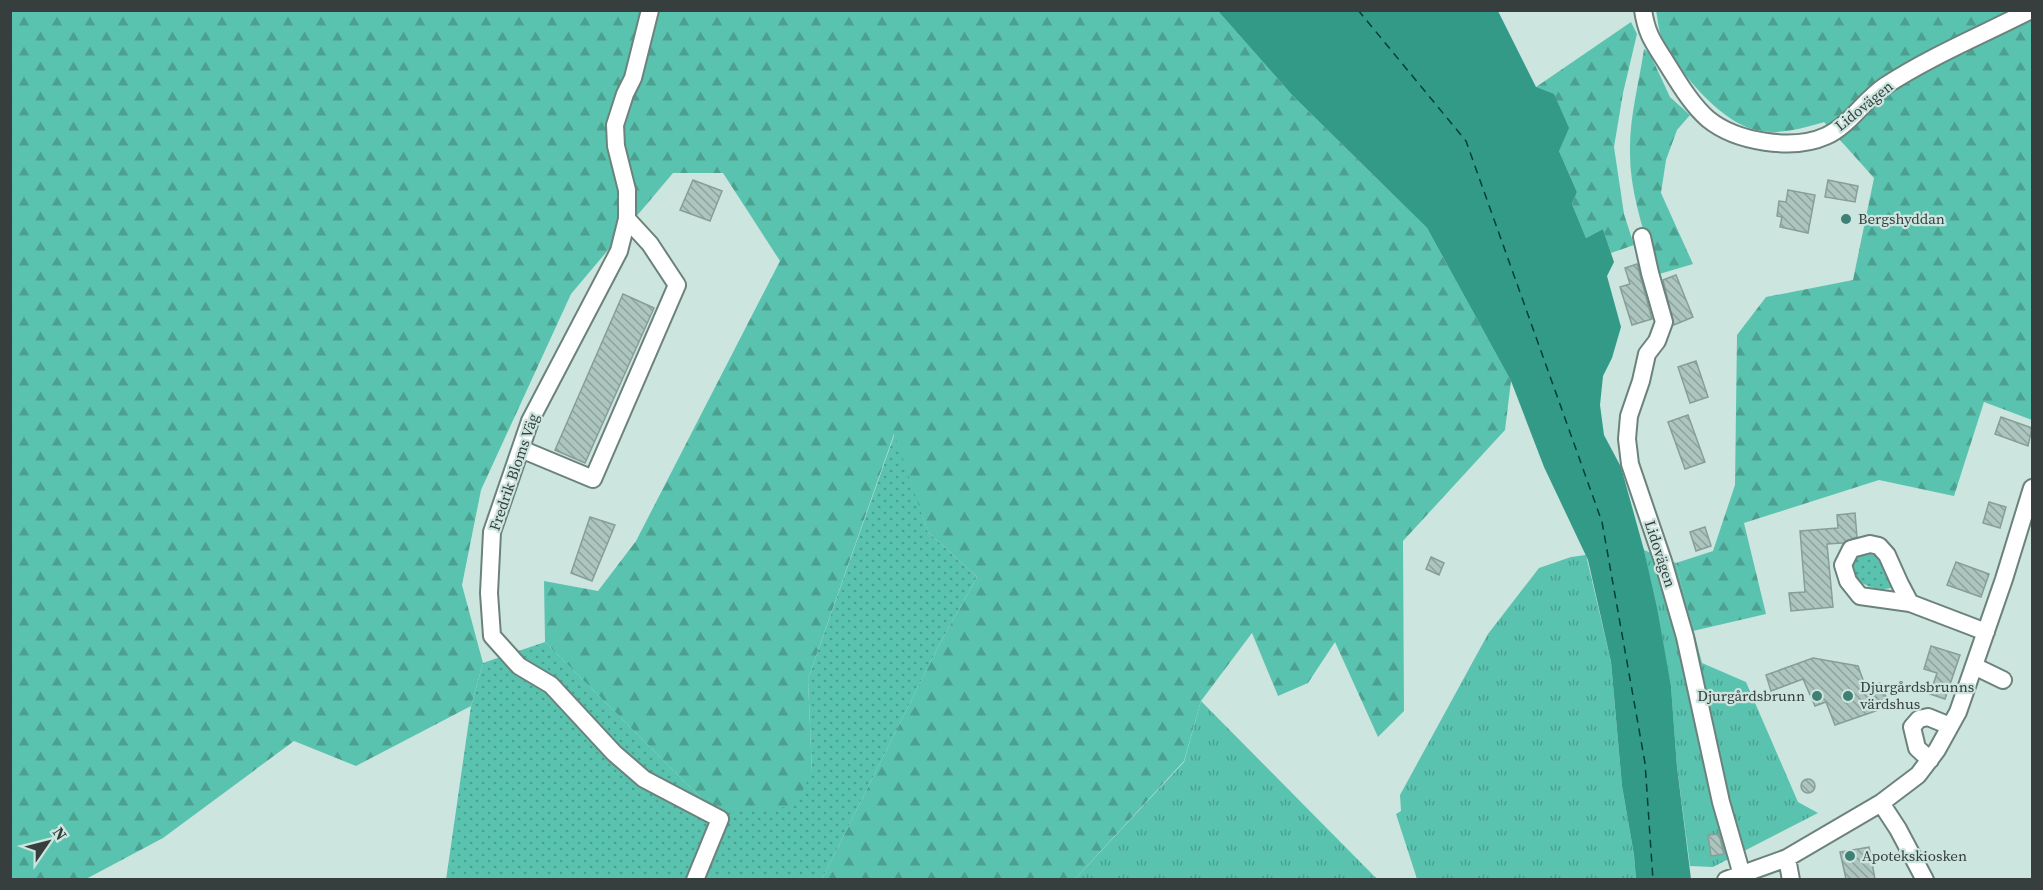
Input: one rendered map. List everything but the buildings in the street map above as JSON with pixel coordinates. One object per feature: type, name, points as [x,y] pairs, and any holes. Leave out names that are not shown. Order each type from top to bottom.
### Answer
[{"type":"street","name":"Fredrik Bloms Väg","points":[[650,10],[633,78],[615,125],[616,146],[627,190],[627,219],[619,251],[530,421],[492,532],[489,593],[492,636],[519,666],[551,685],[614,753],[644,779],[720,819],[695,879]]},
{"type":"street","name":"Lidovägen","points":[[1643,10],[1647,31],[1684,92],[1709,119],[1741,137],[1775,144],[1797,143],[1824,137],[1837,129],[1882,88],[1910,70],[2031,10]]},
{"type":"street","points":[[521,449],[593,479],[677,285],[650,244],[627,219]]},
{"type":"street","name":"Lidovägen","points":[[1642,237],[1664,322],[1657,341],[1647,354],[1629,416],[1627,439],[1630,464],[1663,561],[1684,637],[1721,802],[1734,877]]},
{"type":"street","points":[[1734,877],[1787,858],[1881,803],[1906,786],[1930,760],[1958,711],[2032,488]]},
{"type":"street","points":[[1910,603],[1986,632]]},
{"type":"street","points":[[1974,666],[2003,680]]},
{"type":"street","points":[[1930,760],[1917,748],[1912,727],[1919,719],[1928,717],[1950,726]]},
{"type":"street","points":[[1881,803],[1925,879]]},
{"type":"street","points":[[1787,858],[1791,879]]},
{"type":"green space","points":[[10,11],[1218,11],[1292,95],[1427,228],[1511,381],[1505,430],[1403,541],[1404,711],[1378,737],[1335,642],[1308,683],[1278,696],[1252,633],[1201,701],[1184,761],[1075,879],[822,879],[939,645],[977,577],[928,532],[894,434],[808,679],[812,772],[795,806],[717,814],[545,642],[544,581],[598,591],[636,541],[780,261],[723,173],[673,173],[571,294],[481,490],[462,585],[483,663],[471,706],[356,766],[294,741],[163,838],[86,879],[11,879]]},
{"type":"green space","points":[[1656,11],[2032,11],[2032,420],[1984,402],[1954,496],[1879,480],[1744,523],[1766,614],[1693,631],[1676,563],[1713,551],[1735,485],[1737,335],[1766,297],[1853,280],[1874,178],[1824,122],[1804,128],[1773,132],[1752,129],[1730,118],[1696,88],[1676,63],[1661,35]]},
{"type":"green space","points":[[1631,22],[1637,34],[1623,93],[1614,147],[1624,214],[1634,245],[1611,253],[1603,229],[1586,238],[1572,204],[1577,192],[1559,151],[1536,87]]},
{"type":"green space","points":[[1644,49],[1649,52],[1670,97],[1690,115],[1677,130],[1666,160],[1661,193],[1693,264],[1656,275],[1639,215],[1631,169],[1631,127]]},
{"type":"green space","points":[[895,433],[928,532],[977,577],[939,645],[822,879],[446,880],[471,706],[483,663],[545,642],[717,814],[812,772],[808,679]]},
{"type":"green space","points":[[1644,550],[1676,563],[1702,663],[1746,682],[1798,802],[1818,813],[1713,867],[1690,866],[1677,767],[1671,686]]},
{"type":"green space","points":[[1586,555],[1611,662],[1622,786],[1636,879],[1417,879],[1396,814],[1401,811],[1400,795],[1488,634],[1539,568],[1571,557]]},
{"type":"green space","points":[[1875,555],[1886,564],[1894,584],[1891,588],[1880,589],[1870,586],[1855,576],[1851,569],[1852,563],[1858,557]]},
{"type":"green space","points":[[1201,701],[1377,879],[1075,879],[1184,762]]},
{"type":"shaded area","points":[[1218,11],[1498,11],[1536,87],[1554,94],[1569,128],[1559,151],[1577,192],[1572,204],[1586,238],[1603,229],[1614,262],[1607,276],[1621,327],[1612,358],[1603,376],[1600,405],[1604,435],[1621,467],[1657,608],[1671,686],[1677,767],[1691,879],[1636,879],[1622,786],[1611,662],[1588,560],[1544,467],[1511,381],[1427,228],[1292,95]]},
{"type":"ferry route","points":[[1358,10],[1466,141],[1602,522],[1645,763],[1653,880]]},
{"type":"place","name":"Bergshyddan","points":[[1846,219]]},
{"type":"place","name":"Djurgårdsbrunn","points":[[1817,696]]},
{"type":"place","name":"Djurgårdsbrunns värdshus","points":[[1848,696]]},
{"type":"place","name":"Apotekskiosken","points":[[1850,856]]}]
